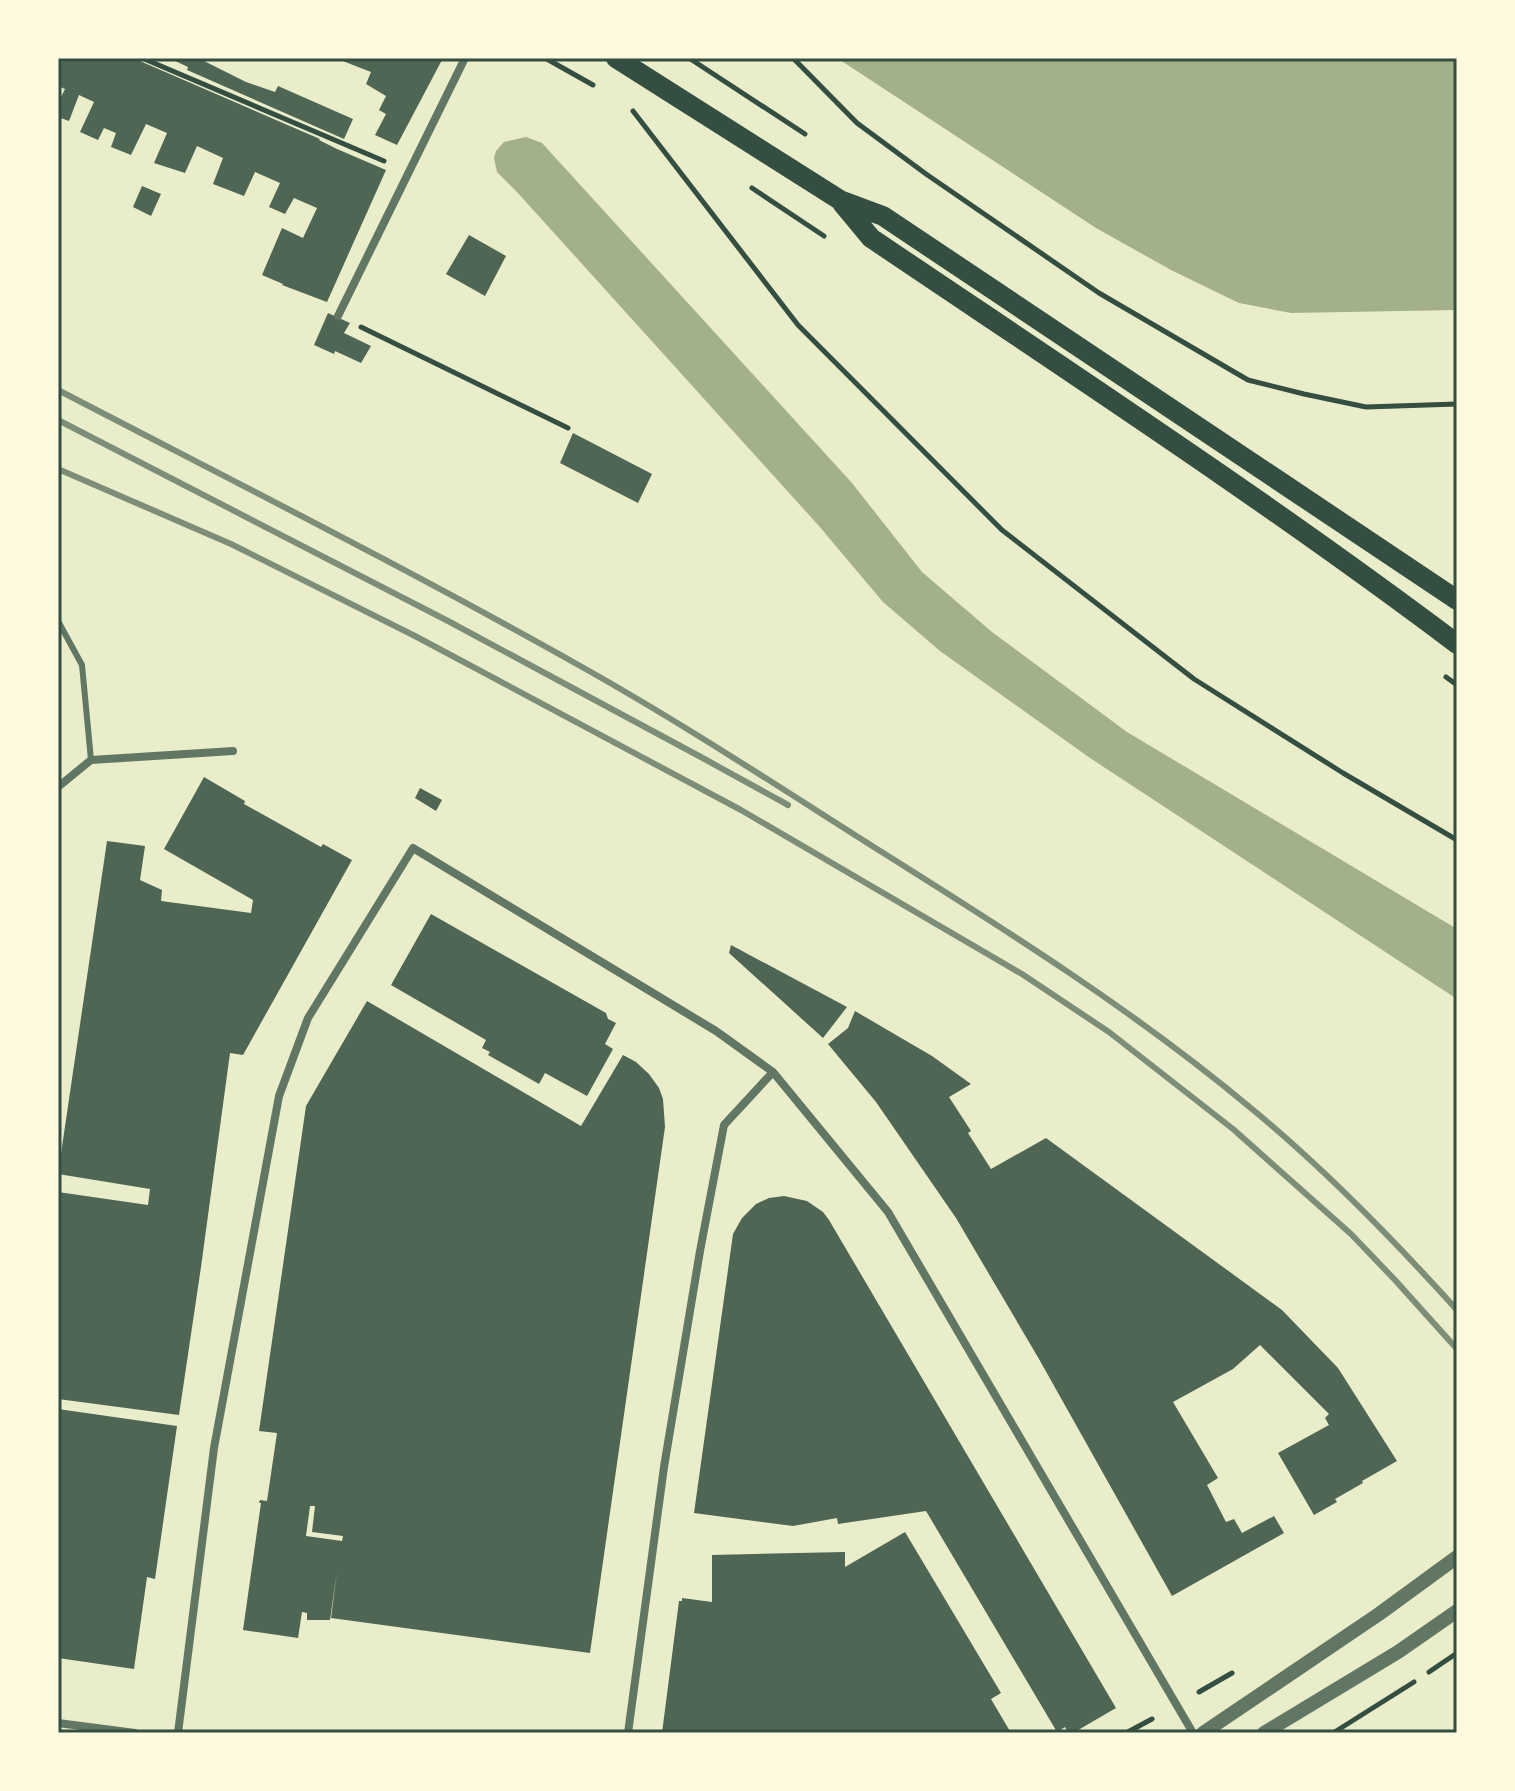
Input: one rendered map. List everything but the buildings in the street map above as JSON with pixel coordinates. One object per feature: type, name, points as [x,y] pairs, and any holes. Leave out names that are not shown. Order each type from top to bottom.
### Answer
[{"type":"main road","points":[[616,58],[840,200],[883,216],[1457,600]]},
{"type":"main road","points":[[840,200],[871,238],[1212,468],[1457,644]]},
{"type":"street","points":[[338,316],[465,58]]},
{"type":"street","points":[[58,787],[91,760],[233,751]]},
{"type":"street","points":[[178,1733],[214,1448],[279,1096],[308,1018],[413,848],[716,1031],[773,1072],[888,1212],[1193,1733]]},
{"type":"street","points":[[628,1733],[664,1467],[724,1125],[773,1072]]},
{"type":"street","points":[[1203,1733],[1379,1614],[1457,1557]]},
{"type":"street","points":[[1264,1733],[1398,1652],[1457,1611]]},
{"type":"street","points":[[58,1723],[135,1733]]},
{"type":"lane","points":[[58,621],[82,665],[91,760]]},
{"type":"path","points":[[142,58],[409,172]]},
{"type":"path","points":[[793,58],[857,123],[926,174],[1099,293],[1248,380],[1366,407],[1457,404]]},
{"type":"path","points":[[629,106],[798,325],[1002,530],[1194,679],[1457,840]]},
{"type":"path","points":[[338,316],[568,428]]},
{"type":"path","points":[[1333,1733],[1457,1653]]},
{"type":"shaded area","points":[[837,58],[1457,60],[1457,310],[1291,313],[1239,303],[1096,228]]},
{"type":"shaded area","points":[[526,137],[542,143],[852,483],[922,572],[992,632],[1127,732],[1457,929],[1457,999],[1090,758],[940,651],[883,602],[819,526],[497,172],[496,151],[504,142]]},
{"type":"railway","points":[[58,390],[387,561],[619,688],[1021,941],[1162,1038],[1279,1132],[1358,1206],[1457,1310]]},
{"type":"railway","points":[[58,420],[448,621],[788,805]]},
{"type":"railway","points":[[58,469],[231,544],[415,636],[741,810],[1022,974],[1109,1032],[1233,1129],[1351,1234],[1457,1349]]}]
